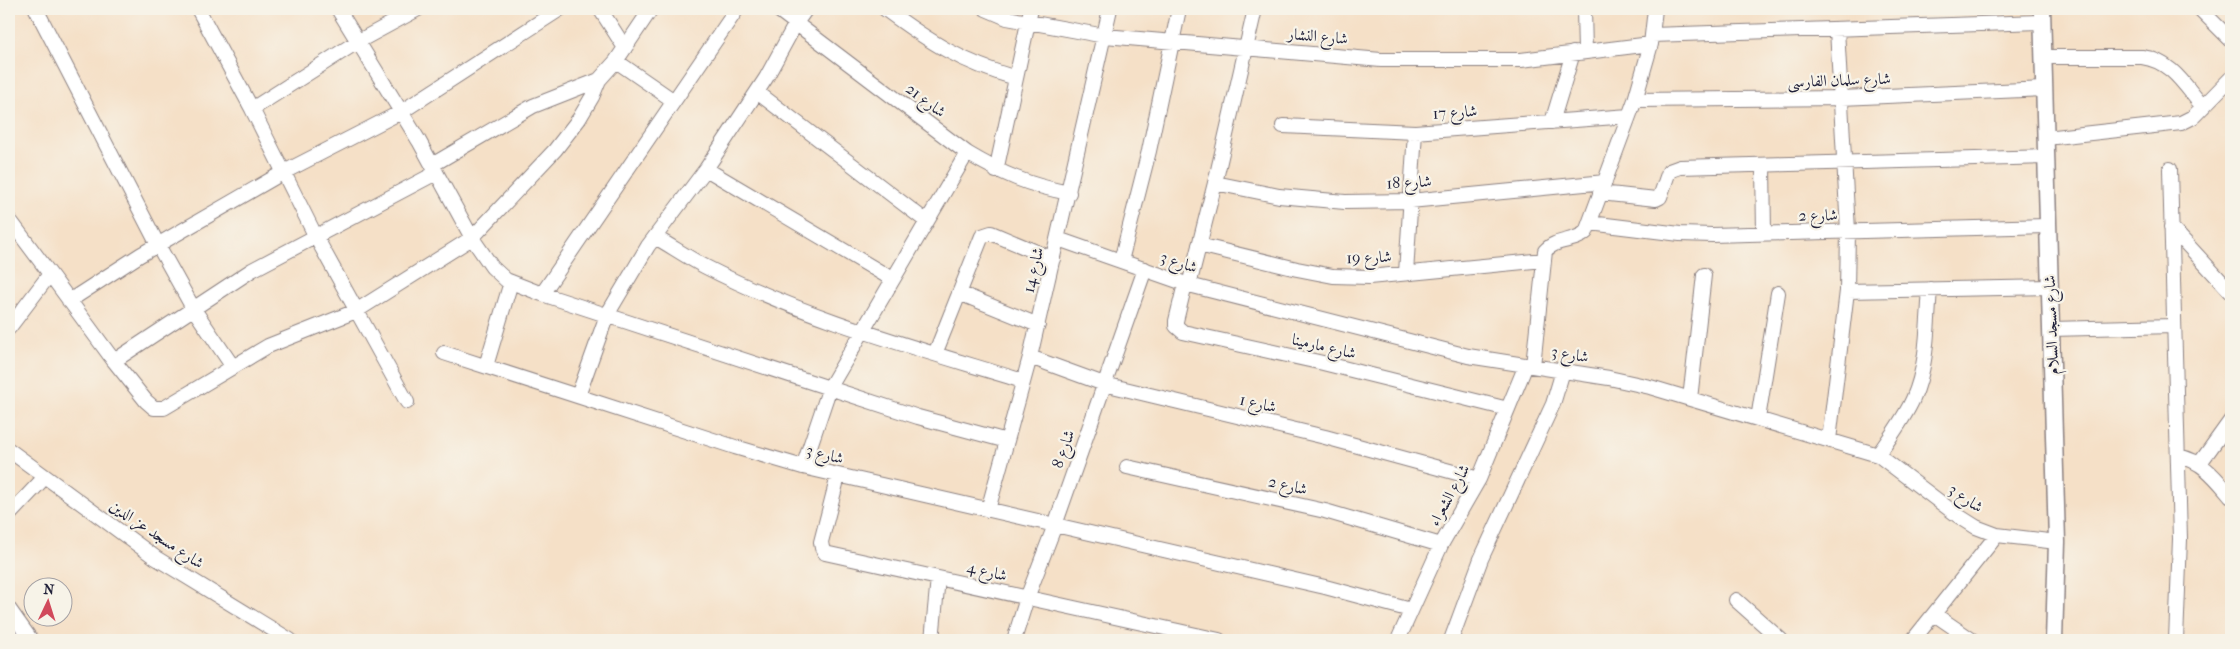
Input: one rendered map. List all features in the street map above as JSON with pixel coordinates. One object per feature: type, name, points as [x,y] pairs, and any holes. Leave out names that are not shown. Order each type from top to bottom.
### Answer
[{"type":"street","points":[[36,9],[158,245],[193,308],[233,367]]},
{"type":"street","points":[[198,9],[252,109],[316,237],[407,402]]},
{"type":"street","points":[[338,9],[401,112],[472,238],[492,267],[511,282],[542,294],[918,417],[1007,441]]},
{"type":"street","points":[[252,109],[357,42],[418,9]]},
{"type":"street","points":[[70,301],[158,245],[284,172],[401,112],[560,9]]},
{"type":"street","points":[[600,9],[625,48]]},
{"type":"street","points":[[9,219],[114,361],[146,401],[154,408],[164,408],[290,336],[356,312],[472,238],[556,150],[592,97],[599,80],[616,61],[651,9]]},
{"type":"street","points":[[542,294],[737,9]]},
{"type":"street","name":"شارع 21","points":[[777,9],[967,153],[996,171],[1032,186],[1068,194]]},
{"type":"street","points":[[578,396],[607,315],[655,237],[706,170],[757,92],[806,9]]},
{"type":"street","points":[[885,9],[946,52],[981,68],[1016,78]]},
{"type":"street","name":"شارع النشار","points":[[986,9],[1006,18],[1030,15],[1105,36],[1381,60],[1521,60],[1579,53],[1652,40],[2042,16]]},
{"type":"street","name":"شارع 14","points":[[988,510],[1038,325],[1110,9]]},
{"type":"street","points":[[1121,261],[1149,151],[1179,9]]},
{"type":"street","points":[[1187,284],[1215,183],[1255,9]]},
{"type":"street","points":[[1552,122],[1579,53],[1584,9]]},
{"type":"street","points":[[1530,366],[1545,251],[1550,245],[1579,238],[1586,232],[1635,100],[1652,40],[1655,9]]},
{"type":"street","points":[[2207,11],[2231,40]]},
{"type":"street","points":[[996,171],[1030,15]]},
{"type":"street","name":"شارع مسجد السلام","points":[[2042,16],[2058,542],[2054,640]]},
{"type":"street","points":[[1830,440],[1847,291],[1848,231],[1838,29]]},
{"type":"street","points":[[2043,57],[2142,57],[2156,59],[2167,65],[2203,107]]},
{"type":"street","points":[[616,61],[674,101]]},
{"type":"street","points":[[2046,138],[2181,123],[2193,117],[2231,78]]},
{"type":"street","points":[[114,361],[252,270],[316,237],[434,169],[533,106],[599,80]]},
{"type":"street","name":"شارع سلمان الفارسى","points":[[1635,100],[1841,98],[2044,89]]},
{"type":"street","points":[[757,92],[926,221]]},
{"type":"street","name":"شارع 17","points":[[1283,126],[1415,132],[1629,116]]},
{"type":"street","points":[[1406,273],[1415,132]]},
{"type":"street","points":[[803,467],[830,387],[967,153]]},
{"type":"street","points":[[1603,188],[1656,200],[1660,197],[1669,171],[1674,168],[2046,157]]},
{"type":"street","points":[[1763,165],[1764,233]]},
{"type":"street","points":[[2170,169],[2180,539],[2176,640]]},
{"type":"street","points":[[706,170],[892,279]]},
{"type":"street","name":"شارع 18","points":[[1215,183],[1288,197],[1345,202],[1410,201],[1603,188]]},
{"type":"street","name":"شارع 2","points":[[1590,223],[1680,234],[2048,226]]},
{"type":"street","points":[[2172,226],[2231,292]]},
{"type":"street","points":[[934,354],[980,240],[986,233],[1053,259]]},
{"type":"street","points":[[655,237],[704,266],[771,296],[862,332],[1023,381]]},
{"type":"street","name":"شارع 3","points":[[1058,239],[1187,284],[1440,349],[1634,383],[1830,440],[1878,455],[1957,515],[1976,527],[1997,535],[2058,542]]},
{"type":"street","name":"شارع 19","points":[[1199,245],[1297,270],[1333,276],[1369,277],[1544,260]]},
{"type":"street","name":"شارع 8","points":[[1014,640],[1027,598],[1055,525],[1145,269]]},
{"type":"street","points":[[9,328],[50,274]]},
{"type":"street","points":[[1690,400],[1704,275]]},
{"type":"street","points":[[486,366],[511,282]]},
{"type":"street","name":"شارع مارمينا","points":[[1187,284],[1176,321],[1176,326],[1179,330],[1508,409]]},
{"type":"street","points":[[1847,291],[2050,286]]},
{"type":"street","points":[[1878,455],[1901,421],[1916,391],[1921,376],[1930,289]]},
{"type":"street","points":[[959,293],[1038,325]]},
{"type":"street","points":[[1758,419],[1778,293]]},
{"type":"street","points":[[2051,329],[2174,326]]},
{"type":"street","name":"شارع 3","points":[[444,353],[735,448],[803,467],[1325,587],[1411,610]]},
{"type":"street","name":"شارع 1","points":[[1030,357],[1104,384],[1325,437],[1479,479]]},
{"type":"street","name":"شارع الشعراء","points":[[1398,640],[1441,545],[1479,479],[1508,409],[1530,366]]},
{"type":"street","points":[[1451,640],[1481,559],[1553,404],[1563,371]]},
{"type":"street","points":[[2200,463],[2231,420]]},
{"type":"street","name":"شارع مسجد عز الدين","points":[[9,450],[156,558],[290,640]]},
{"type":"street","points":[[2178,456],[2200,463],[2231,496]]},
{"type":"street","name":"شارع 2","points":[[1127,467],[1325,512],[1441,545]]},
{"type":"street","name":"شارع 4","points":[[838,476],[821,542],[825,553],[1200,638],[1219,640]]},
{"type":"street","points":[[9,515],[45,477]]},
{"type":"street","points":[[1913,640],[1997,535]]},
{"type":"street","points":[[932,640],[938,578]]},
{"type":"street","points":[[1736,600],[1781,640]]},
{"type":"street","points":[[9,609],[31,640]]},
{"type":"street","points":[[1934,614],[1972,640]]}]
